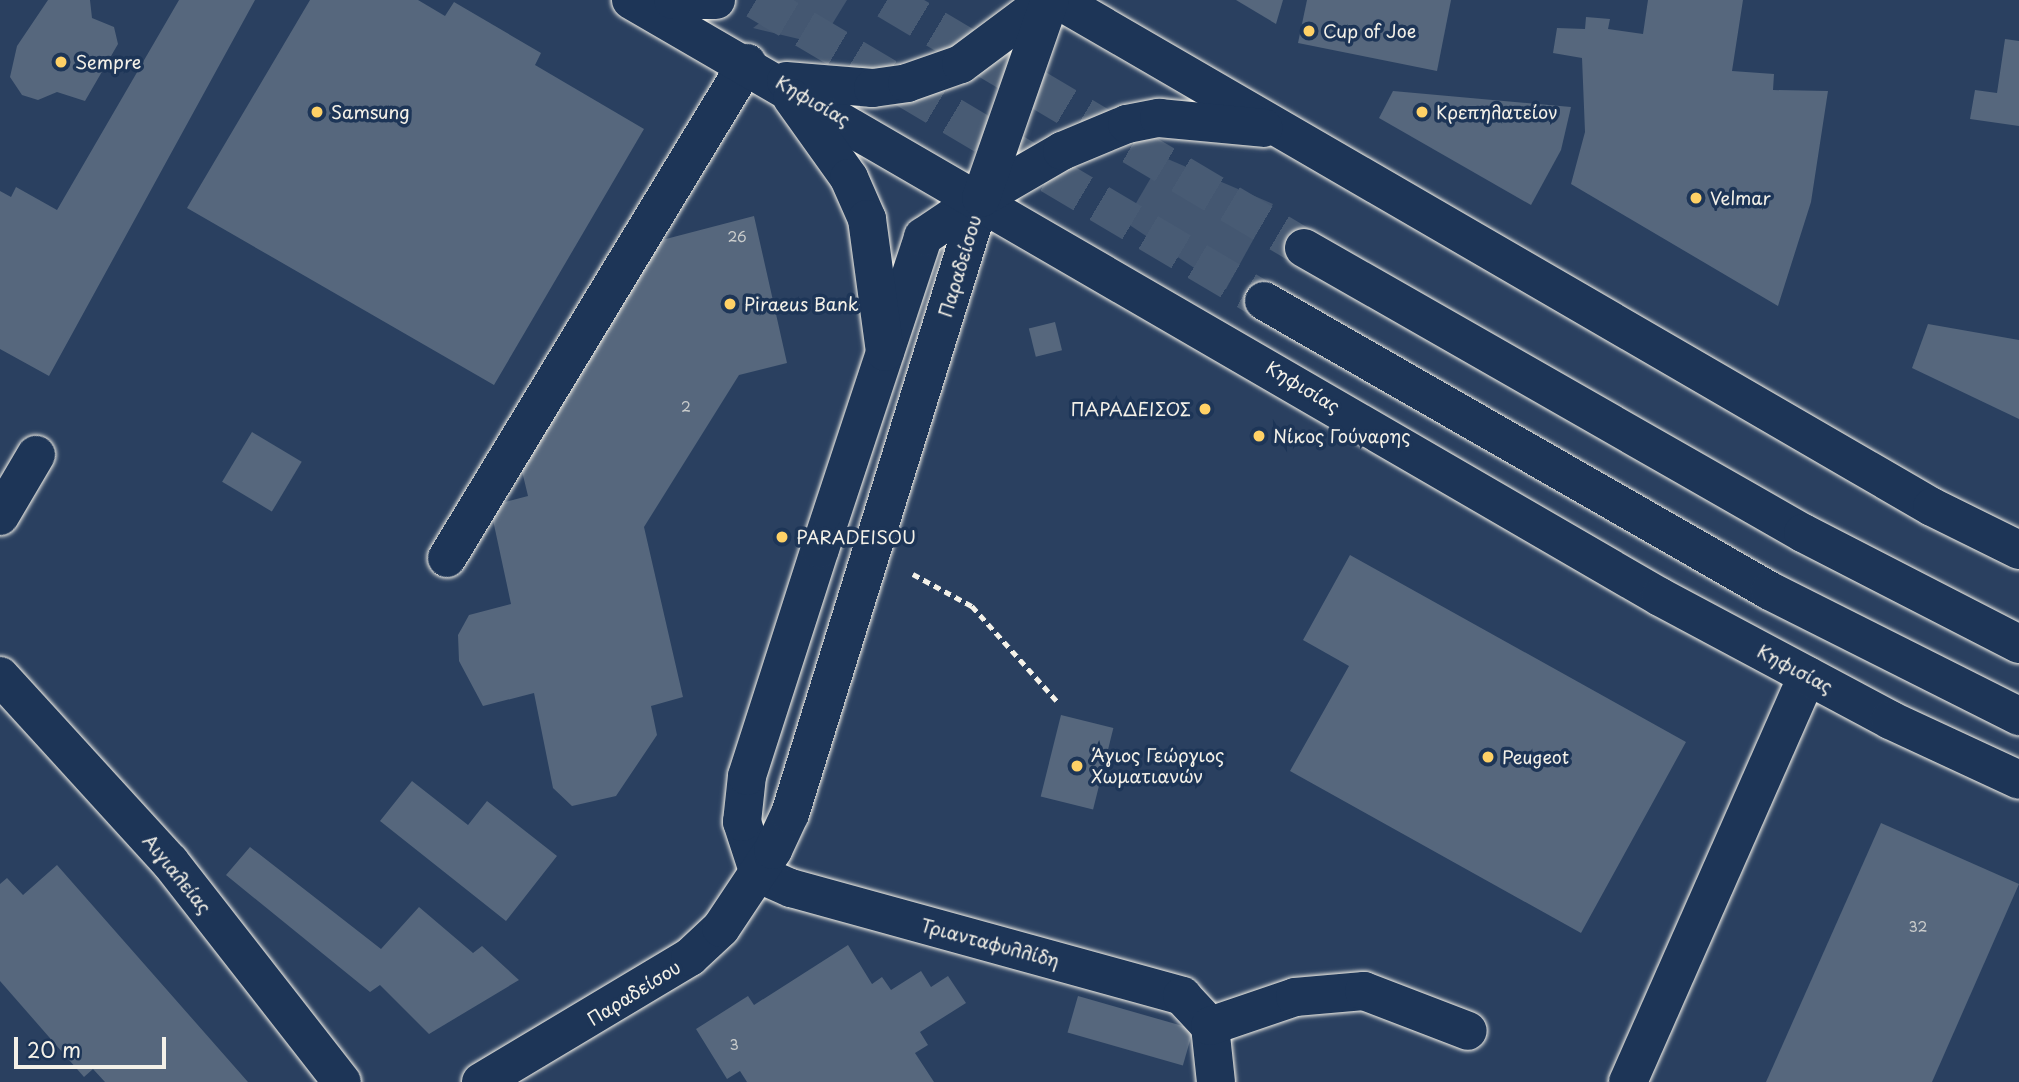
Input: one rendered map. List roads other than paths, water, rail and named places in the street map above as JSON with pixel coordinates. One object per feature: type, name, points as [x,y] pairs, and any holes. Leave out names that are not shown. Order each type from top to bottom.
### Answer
[{"type":"main road","name":"Κηφισίας","points":[[631,0],[981,198],[1660,597],[1807,676],[2019,780]]},
{"type":"main road","points":[[673,0],[716,0]]},
{"type":"main road","points":[[762,72],[873,88],[907,83],[961,64],[1049,0]]},
{"type":"main road","points":[[981,198],[1049,0]]},
{"type":"main road","points":[[1058,0],[1932,507],[2019,550]]},
{"type":"main road","points":[[762,72],[819,131],[867,219],[885,352]]},
{"type":"main road","points":[[447,558],[762,72]]},
{"type":"main road","points":[[981,198],[1062,151],[1127,124],[1193,119],[1281,130]]},
{"type":"main road","name":"Παραδείσου","points":[[760,874],[743,830],[747,776],[885,352],[923,237],[981,198]]},
{"type":"main road","name":"Παραδείσου","points":[[481,1082],[690,957],[760,874],[790,814],[981,198]]},
{"type":"main road","points":[[1304,248],[1803,533],[2019,644]]},
{"type":"main road","points":[[1264,301],[1770,592],[2019,716]]},
{"type":"main road","points":[[0,516],[36,455]]},
{"type":"main road","name":"Αιγιαλείας","points":[[0,676],[170,862],[342,1082]]},
{"type":"main road","points":[[1628,1082],[1807,676]]},
{"type":"main road","name":"Τριανταφυλλίδη","points":[[760,874],[791,888],[1182,996],[1210,1026]]},
{"type":"main road","points":[[1216,1082],[1210,1026],[1295,997],[1364,990],[1468,1031]]},
{"type":"tunnel","points":[[756,0],[1264,301]]},
{"type":"tunnel","points":[[887,0],[1304,248]]},
{"type":"place","name":"Cup of Joe","points":[[1309,31]]},
{"type":"place","name":"Sempre","points":[[61,62]]},
{"type":"place","name":"Samsung","points":[[317,112]]},
{"type":"place","name":"Κρεπηλατείον","points":[[1422,112]]},
{"type":"place","name":"Velmar","points":[[1696,198]]},
{"type":"place","name":"Piraeus Bank","points":[[730,304]]},
{"type":"place","name":"ΠΑΡΑΔΕΙΣΟΣ","points":[[1205,409]]},
{"type":"place","name":"Νίκος Γούναρης","points":[[1259,436]]},
{"type":"place","name":"PARADEISOU","points":[[782,537]]},
{"type":"place","name":"Peugeot","points":[[1488,757]]},
{"type":"place","name":"Άγιος Γεώργιος Χωματιανών","points":[[1077,766]]}]
